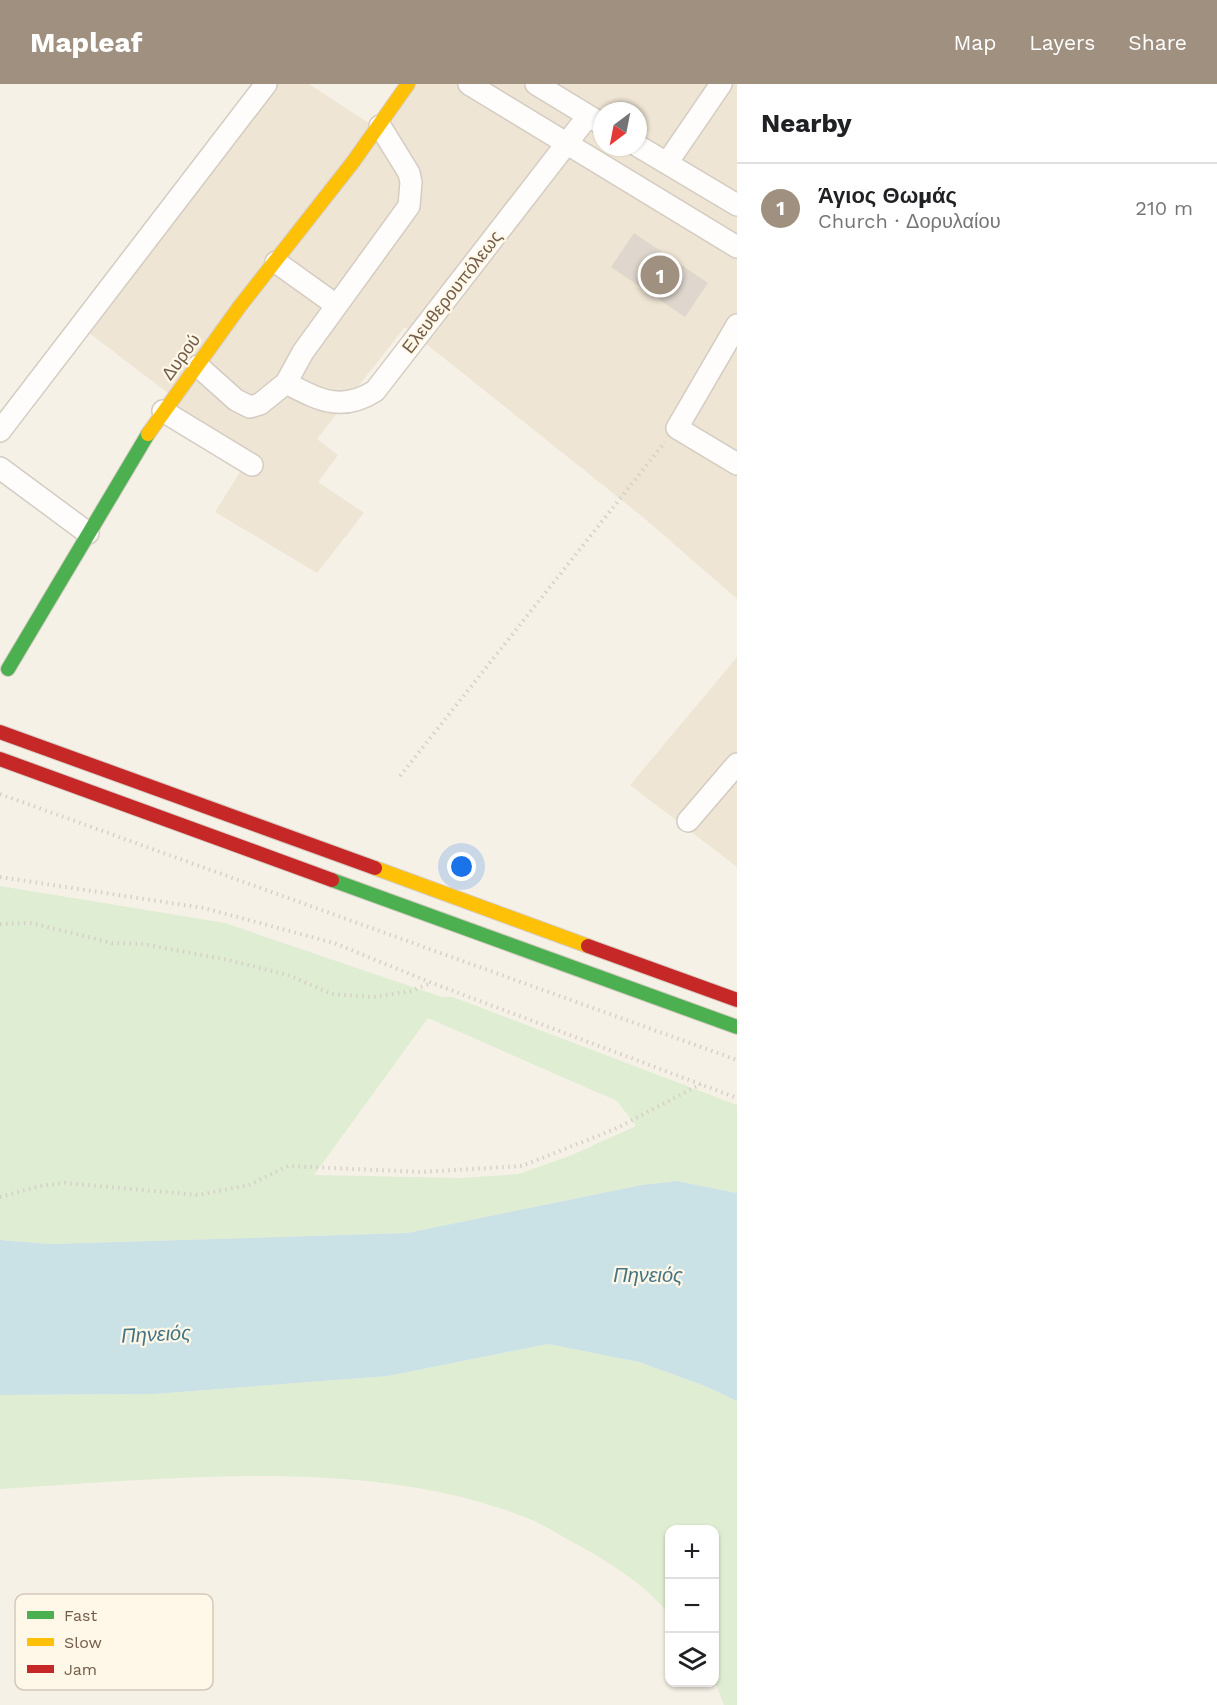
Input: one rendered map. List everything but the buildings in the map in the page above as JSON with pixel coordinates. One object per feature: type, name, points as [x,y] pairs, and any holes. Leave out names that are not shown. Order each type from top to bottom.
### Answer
[{"type":"main road","name":"Δυρού","points":[[8,669],[163,411],[233,315],[380,126],[408,84]]},
{"type":"main road","points":[[0,732],[737,1000]]},
{"type":"main road","points":[[0,759],[737,1027]]},
{"type":"street","points":[[0,430],[266,84]]},
{"type":"street","points":[[469,84],[737,247]]},
{"type":"street","points":[[667,163],[721,84]]},
{"type":"street","points":[[547,87],[593,119]]},
{"type":"street","name":"Ελευθερουπόλεως","points":[[286,383],[329,403],[362,399],[375,391],[569,144],[593,122]]},
{"type":"street","points":[[198,366],[236,400],[250,407],[261,404],[286,383],[303,352],[409,206],[411,182],[409,173],[380,126]]},
{"type":"street","points":[[647,151],[737,205]]},
{"type":"street","points":[[276,262],[336,305]]},
{"type":"street","points":[[737,325],[731,348],[677,428],[737,464]]},
{"type":"street","points":[[163,411],[252,465]]},
{"type":"street","points":[[0,468],[88,533]]},
{"type":"street","points":[[688,821],[737,764]]},
{"type":"path","points":[[400,776],[677,428]]},
{"type":"path","points":[[0,794],[737,1060]]},
{"type":"path","points":[[0,877],[204,908],[334,943],[432,983],[737,1098]]},
{"type":"path","points":[[0,924],[32,923],[112,943],[144,944],[228,960],[288,975],[332,994],[373,997],[411,991],[432,983]]},
{"type":"path","points":[[0,1197],[40,1186],[65,1183],[198,1195],[225,1192],[249,1185],[288,1166],[411,1172],[487,1170],[522,1166],[615,1129],[701,1084]]},
{"type":"shaded area","points":[[275,84],[309,84],[384,133],[416,84],[737,84],[737,599],[644,518],[405,327],[317,439],[338,455],[318,482],[364,513],[317,573],[215,512],[250,456],[170,403],[173,397],[80,326]]},
{"type":"shaded area","points":[[737,657],[737,867],[630,785]]},
{"type":"green space","points":[[0,886],[225,923],[442,997],[453,997],[737,1105],[737,1193],[677,1181],[642,1185],[407,1233],[50,1244],[0,1240]],"holes":[[[428,1018],[617,1101],[636,1126],[572,1155],[519,1174],[462,1178],[314,1175]]]},
{"type":"green space","points":[[548,1344],[639,1362],[705,1386],[737,1401],[737,1705],[724,1705],[717,1687],[719,1687],[719,1525],[665,1525],[665,1610],[628,1576],[532,1520],[470,1499],[405,1486],[338,1479],[269,1476],[132,1480],[0,1489],[0,1395],[154,1394],[388,1376]]},
{"type":"water","name":"Πηνειός","points":[[677,1181],[737,1193],[737,1401],[705,1386],[639,1362],[548,1344],[388,1376],[154,1394],[0,1395],[0,1240],[50,1244],[407,1233],[642,1185]]},
{"type":"traffic: fast","points":[[8,669],[148,434]]},
{"type":"traffic: fast","points":[[332,880],[737,1027]]},
{"type":"traffic: slow","points":[[148,434],[240,306],[353,162],[408,84]]},
{"type":"traffic: slow","points":[[375,868],[588,946]]},
{"type":"traffic: jam","points":[[0,732],[375,868]]},
{"type":"traffic: jam","points":[[0,759],[332,880]]},
{"type":"traffic: jam","points":[[588,946],[737,1000]]},
{"type":"place","name":"Άγιος Θωμάς","points":[[660,275]]}]
